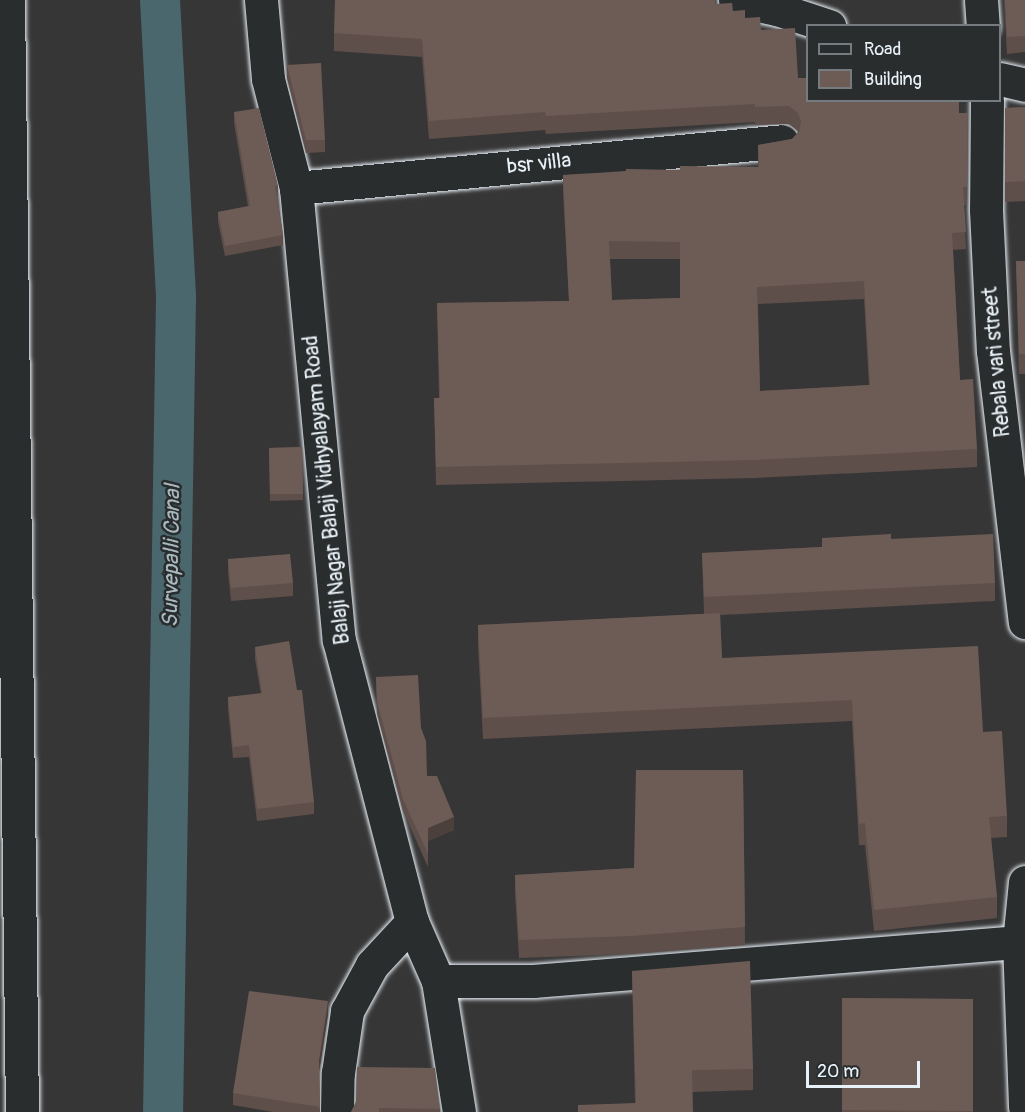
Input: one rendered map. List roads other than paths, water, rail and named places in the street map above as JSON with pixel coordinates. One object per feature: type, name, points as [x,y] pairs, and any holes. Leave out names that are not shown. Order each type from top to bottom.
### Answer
[{"type":"street","points":[[8,0],[5,95],[22,1112]]},
{"type":"street","name":"Balaji Nagar Balaji Vidhyalayam Road","points":[[261,0],[268,79],[296,188],[339,640],[412,922],[438,981],[459,1112]]},
{"type":"street","points":[[735,0],[777,9],[823,24]]},
{"type":"street","points":[[981,0],[983,24]]},
{"type":"street","points":[[1001,79],[1025,85]]},
{"type":"street","name":"Rebala vari street","points":[[987,102],[986,210],[993,351],[1025,622]]},
{"type":"street","name":"bsr villa","points":[[296,188],[782,141]]},
{"type":"street","points":[[1025,882],[1019,942],[1025,1107]]},
{"type":"street","points":[[338,1112],[338,1073],[347,1011],[372,965],[412,922]]},
{"type":"street","points":[[438,981],[533,981],[1019,942]]},
{"type":"waterway","name":"Survepalli Canal","points":[[160,0],[176,298],[163,1112]]}]
